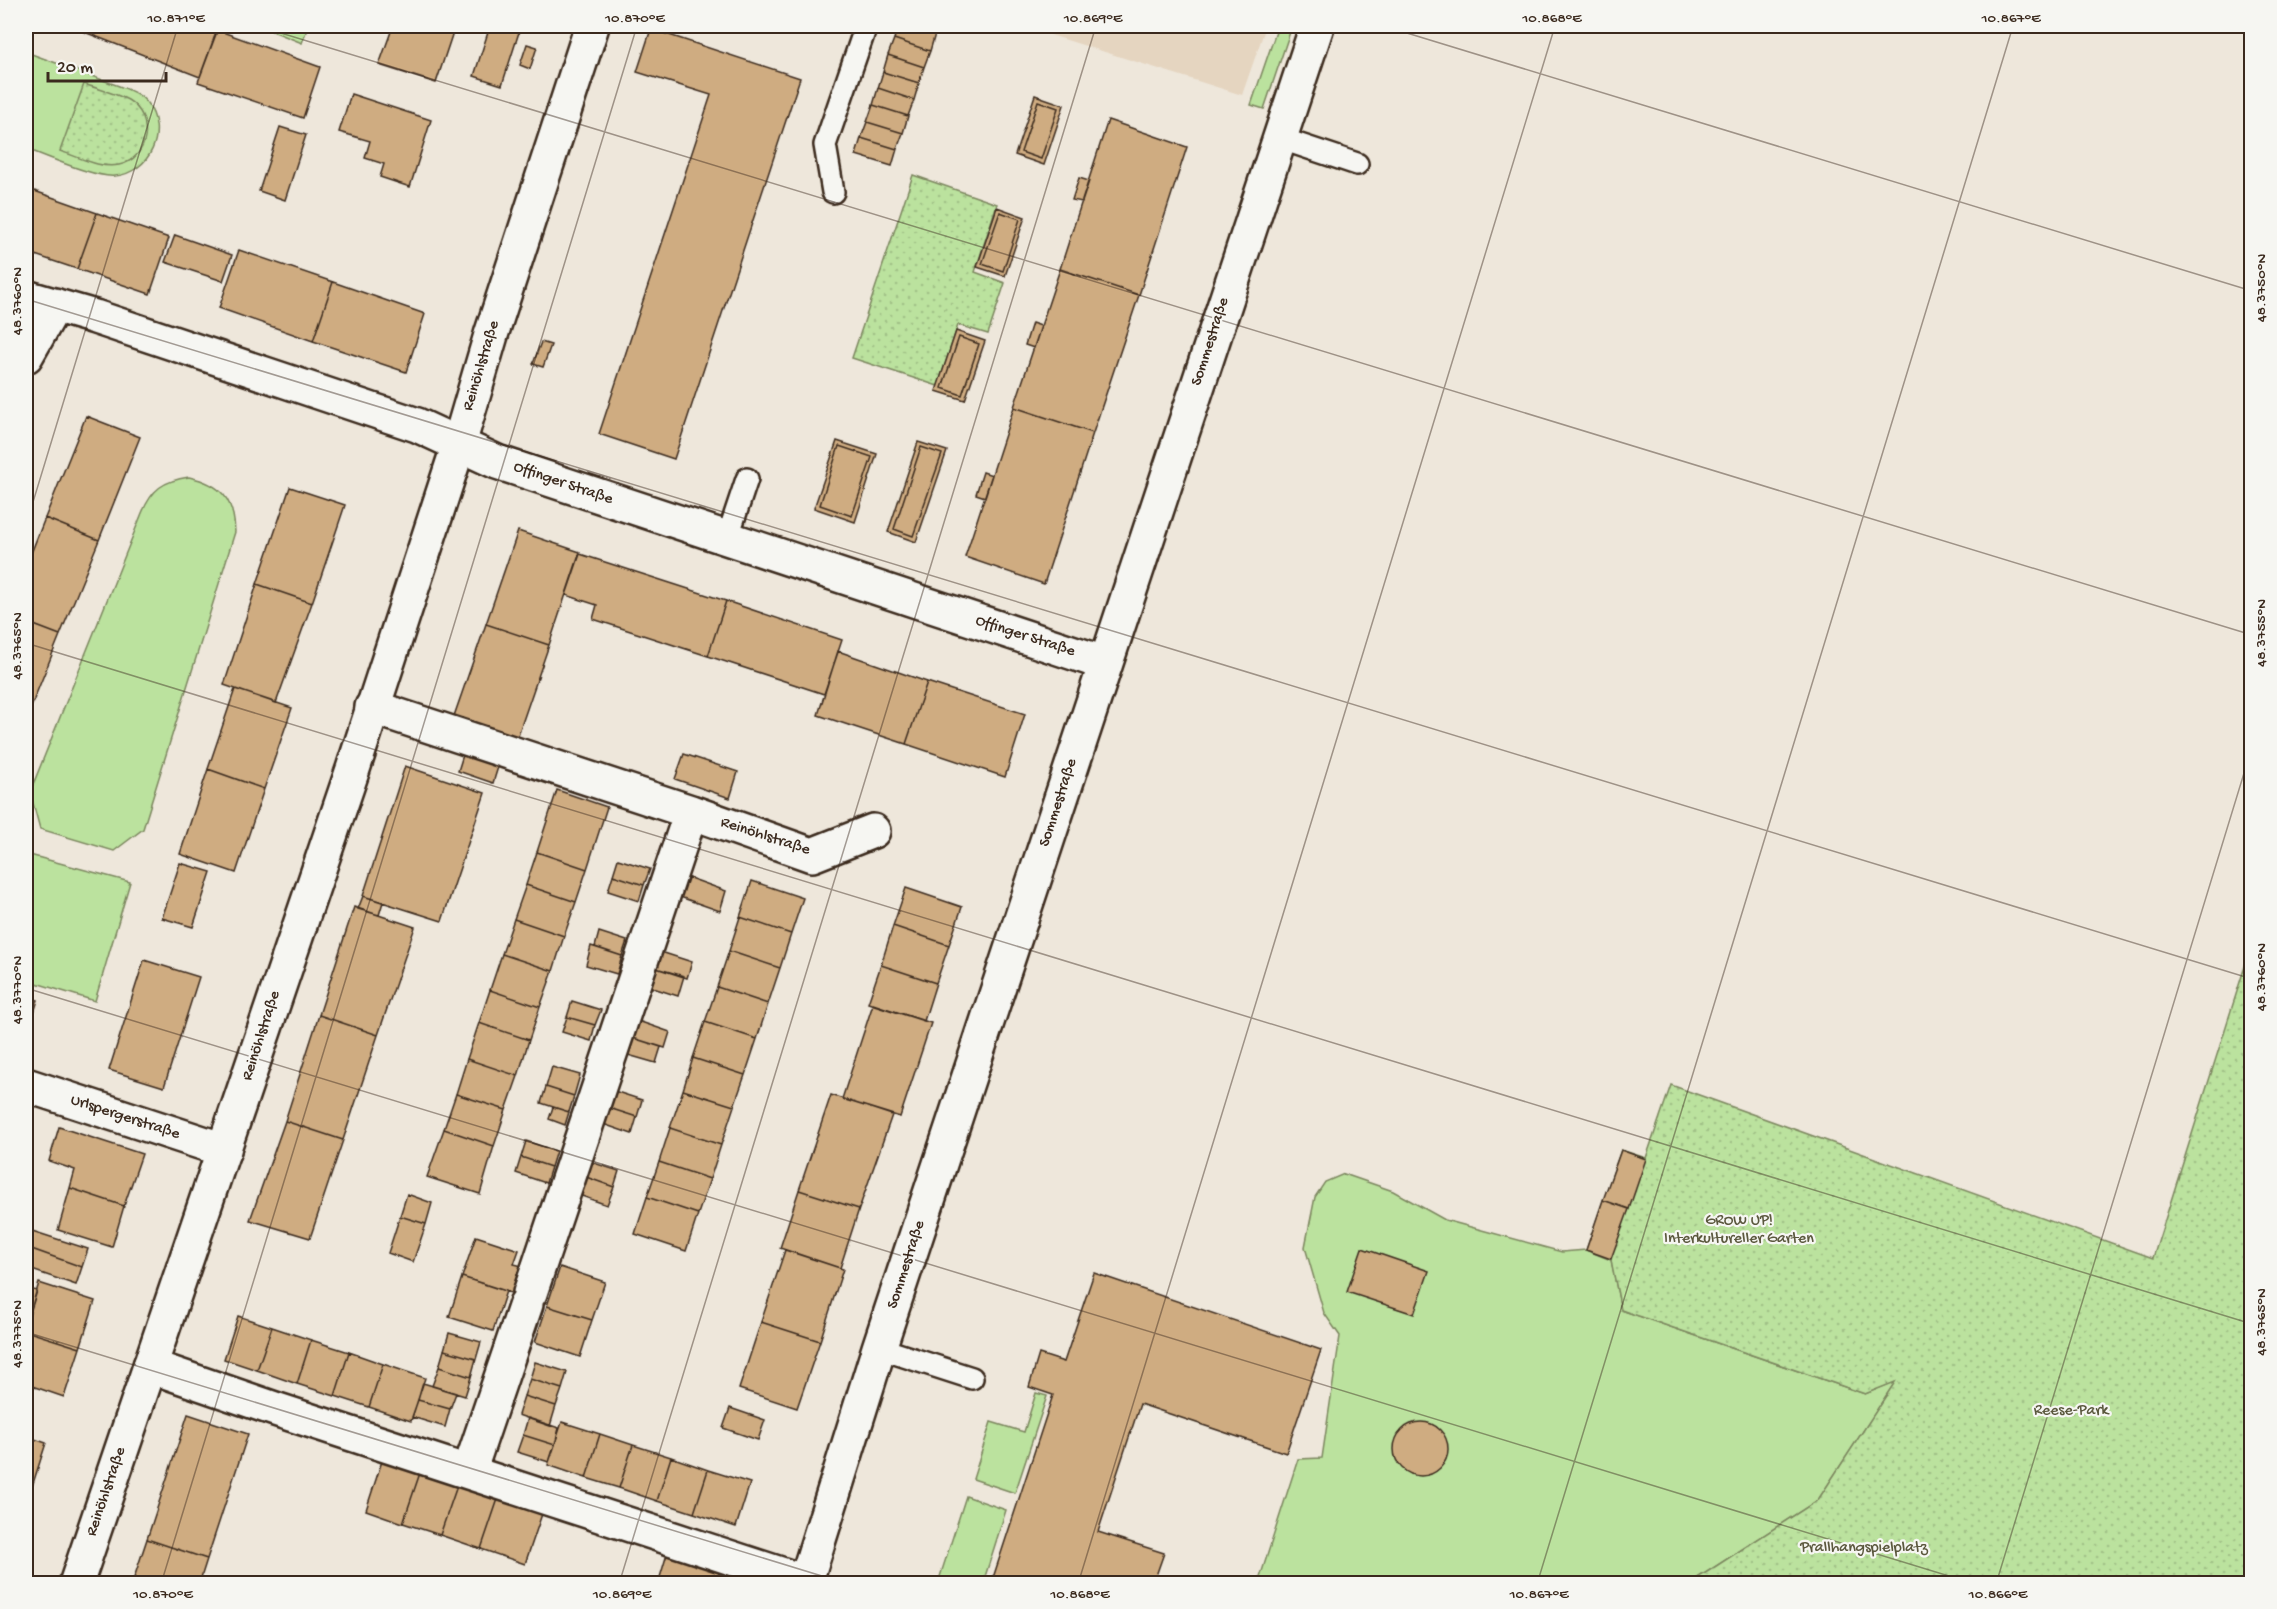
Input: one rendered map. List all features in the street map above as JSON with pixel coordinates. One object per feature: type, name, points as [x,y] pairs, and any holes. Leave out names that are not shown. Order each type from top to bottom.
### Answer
[{"type":"street","name":"Reinöhlstraße","points":[[76,1584],[224,1150],[459,444],[491,335],[592,26]]},
{"type":"street","name":"Sommestraße","points":[[469,1472],[805,1583],[879,1348],[1104,663],[1317,26]]},
{"type":"street","name":"Offinger Straße","points":[[40,301],[417,425],[497,462],[1104,663]]},
{"type":"street","points":[[26,356],[40,301]]},
{"type":"street","name":"Reinöhlstraße","points":[[372,706],[812,855],[873,831]]},
{"type":"street","points":[[150,1366],[469,1472],[690,812]]},
{"type":"street","name":"Urlspergerstraße","points":[[26,1085],[224,1150]]},
{"type":"lane","points":[[833,192],[825,145],[866,26]]},
{"type":"lane","points":[[1279,138],[1357,164]]},
{"type":"lane","points":[[727,539],[747,479]]},
{"type":"lane","points":[[879,1348],[972,1378]]},
{"type":"shaded area","points":[[1022,26],[1266,26],[1242,95]]},
{"type":"green space","points":[[260,26],[308,26],[302,43]]},
{"type":"green space","points":[[1278,26],[1292,26],[1264,109],[1251,105]]},
{"type":"green space","points":[[26,52],[119,86],[142,97],[153,114],[156,126],[156,138],[146,159],[127,173],[106,176],[26,149]]},
{"type":"green space","points":[[84,84],[112,93],[137,107],[145,126],[145,136],[143,146],[129,161],[119,165],[104,165],[60,151]]},
{"type":"green space","points":[[913,175],[997,204],[975,272],[1005,283],[988,334],[958,325],[938,386],[852,358]]},
{"type":"green space","points":[[189,477],[210,484],[224,495],[232,510],[235,532],[143,829],[114,851],[40,829],[30,792],[142,513],[154,492],[172,481]]},
{"type":"green space","points":[[26,854],[130,882],[95,1001],[26,980]]},
{"type":"green space","name":"Reese-Park","points":[[2251,947],[2251,1583],[1690,1583],[1818,1500],[1895,1382],[1865,1394],[1621,1310],[1611,1260],[1586,1250],[1621,1150],[1646,1158],[1671,1085],[2153,1258]]},
{"type":"green space","points":[[1344,1174],[1393,1191],[1445,1220],[1562,1252],[1586,1250],[1611,1259],[1621,1310],[1865,1394],[1896,1381],[1818,1500],[1690,1583],[1258,1584],[1298,1459],[1322,1458],[1340,1336],[1324,1313],[1305,1247],[1315,1197],[1325,1182]]},
{"type":"green space","points":[[1036,1393],[1047,1396],[1015,1493],[973,1479],[991,1422],[1024,1432]]},
{"type":"green space","points":[[966,1496],[1006,1510],[983,1583],[938,1583]]},
{"type":"building","points":[[69,26],[219,26],[200,77]]},
{"type":"building","points":[[393,26],[455,26],[436,83],[379,65]]},
{"type":"building","points":[[490,26],[521,26],[502,85],[474,76]]},
{"type":"building","points":[[898,26],[908,26],[935,34],[930,51],[894,39]]},
{"type":"building","points":[[651,29],[800,78],[674,459],[599,434],[711,95],[637,72]]},
{"type":"building","points":[[217,30],[320,67],[303,118],[198,82]]},
{"type":"building","points":[[894,39],[930,51],[924,67],[888,55]]},
{"type":"building","points":[[527,44],[537,47],[530,69],[520,65]]},
{"type":"building","points":[[888,55],[924,67],[919,83],[883,72]]},
{"type":"building","points":[[883,72],[919,83],[914,100],[878,88]]},
{"type":"building","points":[[878,88],[914,100],[908,116],[873,105]]},
{"type":"building","points":[[351,94],[431,120],[410,187],[380,177],[384,164],[365,158],[370,141],[339,132]]},
{"type":"building","points":[[1035,95],[1064,105],[1044,165],[1015,155]],"holes":[[[1038,101],[1058,108],[1041,159],[1021,152]]]},
{"type":"building","points":[[1038,101],[1058,108],[1041,159],[1021,152]]},
{"type":"building","points":[[873,105],[908,116],[903,133],[867,122]]},
{"type":"building","points":[[1108,120],[1187,147],[1139,295],[1060,269]]},
{"type":"building","points":[[867,122],[903,133],[897,149],[861,138]]},
{"type":"building","points":[[280,127],[306,135],[285,200],[259,191]]},
{"type":"building","points":[[861,138],[897,149],[892,166],[856,155]]},
{"type":"building","points":[[1079,178],[1089,181],[1082,202],[1072,200]]},
{"type":"building","points":[[26,188],[97,213],[77,269],[26,252]]},
{"type":"building","points":[[997,207],[1025,217],[1005,276],[977,267]],"holes":[[[1000,212],[1020,219],[1003,271],[982,264]]]},
{"type":"building","points":[[1000,212],[1020,219],[1003,271],[982,264]]},
{"type":"building","points":[[97,213],[169,238],[150,294],[77,269]]},
{"type":"building","points":[[175,235],[232,255],[223,281],[165,262]]},
{"type":"building","points":[[239,250],[333,282],[313,341],[219,308]]},
{"type":"building","points":[[1060,269],[1139,295],[1093,433],[1014,407]]},
{"type":"building","points":[[333,282],[425,314],[406,372],[313,341]]},
{"type":"building","points":[[1032,323],[1041,326],[1034,348],[1025,345]]},
{"type":"building","points":[[956,331],[985,341],[965,400],[936,391]],"holes":[[[959,337],[979,344],[962,395],[942,388]]]},
{"type":"building","points":[[959,337],[979,344],[962,395],[942,388]]},
{"type":"building","points":[[541,342],[551,345],[543,367],[533,364]]},
{"type":"building","points":[[1014,407],[1093,433],[1044,584],[965,557]]},
{"type":"building","points":[[86,416],[140,437],[99,540],[45,518]]},
{"type":"building","points":[[837,441],[877,454],[855,522],[814,508]],"holes":[[[839,446],[872,457],[852,516],[820,505]]]},
{"type":"building","points":[[918,442],[947,451],[916,542],[888,532]],"holes":[[[921,447],[942,454],[913,536],[894,529]]]},
{"type":"building","points":[[839,446],[872,457],[852,516],[820,505]]},
{"type":"building","points":[[921,447],[942,454],[913,536],[894,529]]},
{"type":"building","points":[[983,472],[992,475],[985,497],[976,494]]},
{"type":"building","points":[[290,487],[345,505],[312,603],[257,584]]},
{"type":"building","points":[[45,518],[99,540],[60,635],[26,622],[26,566]]},
{"type":"building","points":[[518,531],[580,552],[549,645],[486,624]]},
{"type":"building","points":[[580,554],[726,601],[708,656],[593,619],[597,605],[566,595]]},
{"type":"building","points":[[257,584],[312,603],[276,703],[224,685]]},
{"type":"building","points":[[726,601],[842,640],[824,694],[708,656]]},
{"type":"building","points":[[26,622],[60,635],[26,719]]},
{"type":"building","points":[[486,624],[549,645],[517,738],[454,716]]},
{"type":"building","points":[[838,651],[927,682],[906,744],[818,715]]},
{"type":"building","points":[[927,682],[1025,714],[1005,777],[906,744]]},
{"type":"building","points":[[235,689],[292,708],[264,789],[208,769]]},
{"type":"building","points":[[684,754],[738,772],[730,798],[675,779]]},
{"type":"building","points":[[463,755],[498,767],[493,783],[458,771]]},
{"type":"building","points":[[405,766],[485,793],[442,921],[363,896]]},
{"type":"building","points":[[208,769],[264,789],[236,873],[180,854]]},
{"type":"building","points":[[557,790],[607,807],[587,869],[537,852]]},
{"type":"building","points":[[537,852],[587,869],[576,902],[526,885]]},
{"type":"building","points":[[618,859],[650,869],[644,885],[613,875]]},
{"type":"building","points":[[180,863],[211,872],[193,927],[162,918]]},
{"type":"building","points":[[613,875],[644,885],[639,901],[608,891]]},
{"type":"building","points":[[687,877],[726,891],[720,911],[680,897]]},
{"type":"building","points":[[752,881],[803,898],[791,934],[740,917]]},
{"type":"building","points":[[526,885],[576,902],[564,936],[514,919]]},
{"type":"building","points":[[906,888],[962,907],[949,945],[893,926]]},
{"type":"building","points":[[363,896],[383,902],[379,915],[358,909]]},
{"type":"building","points":[[354,907],[415,927],[378,1035],[319,1015]]},
{"type":"building","points":[[740,917],[791,934],[780,968],[729,951]]},
{"type":"building","points":[[514,919],[564,936],[553,971],[502,954]]},
{"type":"building","points":[[893,926],[949,945],[936,983],[881,965]]},
{"type":"building","points":[[599,932],[627,941],[622,956],[595,947]]},
{"type":"building","points":[[591,946],[622,956],[617,974],[586,965]]},
{"type":"building","points":[[729,951],[780,968],[768,1004],[717,987]]},
{"type":"building","points":[[661,952],[692,962],[687,978],[656,968]]},
{"type":"building","points":[[502,954],[553,971],[540,1007],[490,990]]},
{"type":"building","points":[[144,960],[199,977],[164,1087],[109,1070]]},
{"type":"building","points":[[881,965],[936,983],[924,1021],[868,1003]]},
{"type":"building","points":[[656,968],[684,976],[678,996],[650,987]]},
{"type":"building","points":[[717,987],[768,1004],[757,1039],[705,1022]]},
{"type":"building","points":[[490,990],[540,1007],[529,1040],[479,1023]]},
{"type":"building","points":[[26,996],[38,1000],[26,1038]]},
{"type":"building","points":[[572,1001],[601,1010],[595,1025],[567,1017]]},
{"type":"building","points":[[873,1004],[931,1023],[900,1117],[842,1099]]},
{"type":"building","points":[[319,1015],[378,1035],[343,1140],[285,1121]]},
{"type":"building","points":[[567,1017],[595,1025],[591,1041],[562,1032]]},
{"type":"building","points":[[638,1021],[670,1032],[665,1048],[633,1038]]},
{"type":"building","points":[[705,1022],[757,1039],[745,1075],[693,1058]]},
{"type":"building","points":[[479,1023],[529,1040],[518,1076],[467,1059]]},
{"type":"building","points":[[633,1038],[661,1047],[656,1063],[628,1055]]},
{"type":"building","points":[[693,1058],[745,1075],[734,1106],[683,1090]]},
{"type":"building","points":[[467,1059],[518,1076],[506,1110],[456,1094]]},
{"type":"building","points":[[552,1067],[580,1075],[574,1096],[546,1087]]},
{"type":"building","points":[[546,1087],[574,1096],[569,1112],[541,1103]]},
{"type":"building","points":[[683,1090],[734,1106],[721,1145],[670,1128]]},
{"type":"building","points":[[614,1091],[642,1100],[637,1117],[609,1108]]},
{"type":"building","points":[[456,1094],[506,1110],[494,1146],[444,1129]]},
{"type":"building","points":[[831,1095],[892,1115],[859,1209],[799,1190]]},
{"type":"building","points":[[553,1107],[569,1112],[565,1125],[549,1119]]},
{"type":"building","points":[[609,1108],[637,1117],[632,1134],[603,1124]]},
{"type":"building","points":[[285,1121],[343,1140],[310,1238],[250,1220]]},
{"type":"building","points":[[59,1127],[142,1154],[124,1206],[70,1188],[75,1170],[49,1161]]},
{"type":"building","points":[[670,1128],[721,1145],[710,1179],[659,1162]]},
{"type":"building","points":[[444,1129],[494,1146],[480,1194],[427,1177]]},
{"type":"building","points":[[526,1141],[556,1151],[551,1167],[521,1157]]},
{"type":"building","points":[[1621,1150],[1646,1159],[1629,1209],[1603,1200]]},
{"type":"building","points":[[521,1157],[551,1167],[546,1183],[516,1173]]},
{"type":"building","points":[[591,1162],[619,1171],[614,1187],[586,1177]]},
{"type":"building","points":[[659,1162],[710,1179],[698,1214],[647,1197]]},
{"type":"building","points":[[586,1177],[614,1187],[607,1205],[579,1195]]},
{"type":"building","points":[[70,1188],[124,1206],[112,1247],[58,1230]]},
{"type":"building","points":[[799,1190],[859,1209],[840,1268],[780,1248]]},
{"type":"building","points":[[407,1194],[432,1203],[426,1224],[400,1216]]},
{"type":"building","points":[[647,1197],[698,1214],[686,1251],[635,1234]]},
{"type":"building","points":[[1603,1200],[1629,1209],[1611,1259],[1586,1250]]},
{"type":"building","points":[[400,1216],[426,1224],[413,1262],[388,1253]]},
{"type":"building","points":[[26,1229],[88,1249],[82,1267],[26,1247]]},
{"type":"building","points":[[476,1236],[519,1250],[514,1264],[526,1267],[517,1295],[462,1277]]},
{"type":"building","points":[[26,1247],[82,1267],[76,1285],[26,1268]]},
{"type":"building","points":[[1362,1248],[1429,1271],[1414,1314],[1347,1292]]},
{"type":"building","points":[[785,1250],[843,1269],[820,1341],[761,1322]]},
{"type":"building","points":[[560,1267],[605,1282],[592,1320],[547,1306]]},
{"type":"building","points":[[1094,1273],[1321,1350],[1286,1453],[1140,1404],[1098,1532],[1164,1553],[1153,1584],[991,1584],[1053,1395],[1029,1387],[1039,1354],[1064,1362]]},
{"type":"building","points":[[462,1277],[506,1291],[493,1331],[449,1317]]},
{"type":"building","points":[[39,1283],[95,1301],[80,1348],[26,1331]]},
{"type":"building","points":[[26,1288],[37,1291],[26,1325]]},
{"type":"building","points":[[547,1306],[592,1320],[580,1357],[535,1342]]},
{"type":"building","points":[[238,1316],[272,1327],[257,1370],[224,1359]]},
{"type":"building","points":[[761,1322],[820,1341],[797,1408],[739,1389]]},
{"type":"building","points":[[272,1327],[311,1340],[297,1384],[257,1370]]},
{"type":"building","points":[[26,1331],[80,1348],[64,1397],[26,1384]]},
{"type":"building","points":[[449,1333],[481,1342],[476,1359],[444,1350]]},
{"type":"building","points":[[311,1340],[349,1352],[335,1396],[297,1384]]},
{"type":"building","points":[[444,1350],[476,1359],[471,1377],[439,1367]]},
{"type":"building","points":[[349,1352],[383,1364],[369,1407],[335,1396]]},
{"type":"building","points":[[535,1362],[567,1372],[562,1389],[530,1379]]},
{"type":"building","points":[[383,1364],[425,1378],[411,1421],[369,1407]]},
{"type":"building","points":[[439,1367],[471,1377],[465,1396],[432,1386]]},
{"type":"building","points":[[530,1379],[562,1389],[556,1406],[524,1396]]},
{"type":"building","points":[[423,1383],[456,1393],[450,1409],[418,1400]]},
{"type":"building","points":[[524,1396],[556,1406],[550,1426],[518,1415]]},
{"type":"building","points":[[418,1400],[450,1409],[445,1427],[412,1417]]},
{"type":"building","points":[[730,1408],[765,1420],[758,1440],[723,1428]]},
{"type":"building","points":[[188,1414],[248,1434],[207,1559],[147,1539]]},
{"type":"building","points":[[528,1418],[559,1428],[555,1445],[523,1435]]},
{"type":"building","points":[[562,1422],[600,1434],[586,1478],[548,1465]]},
{"type":"building","points":[[1421,1422],[1431,1424],[1440,1430],[1446,1439],[1448,1449],[1446,1459],[1440,1468],[1431,1474],[1421,1476],[1411,1474],[1402,1468],[1396,1459],[1394,1449],[1396,1439],[1402,1430],[1411,1424]]},
{"type":"building","points":[[600,1434],[633,1445],[619,1488],[586,1478]]},
{"type":"building","points":[[523,1435],[555,1445],[549,1462],[517,1452]]},
{"type":"building","points":[[26,1436],[46,1443],[28,1499],[26,1499]]},
{"type":"building","points":[[633,1445],[671,1457],[657,1501],[619,1488]]},
{"type":"building","points":[[671,1457],[708,1470],[694,1513],[657,1501]]},
{"type":"building","points":[[383,1458],[421,1470],[403,1523],[366,1510]]},
{"type":"building","points":[[421,1470],[458,1483],[440,1535],[403,1523]]},
{"type":"building","points":[[708,1470],[750,1483],[736,1527],[694,1513]]},
{"type":"building","points":[[458,1483],[499,1496],[481,1549],[440,1535]]},
{"type":"building","points":[[499,1496],[543,1511],[525,1564],[481,1549]]},
{"type":"building","points":[[147,1539],[207,1559],[199,1584],[132,1584]]},
{"type":"building","points":[[667,1554],[720,1571],[716,1584],[658,1584]]},
{"type":"park label","name":"GROW UP! Interkultureller Garten","points":[[1739,1230]]},
{"type":"park label","name":"Prallhangspielplatz","points":[[1864,1548]]}]
